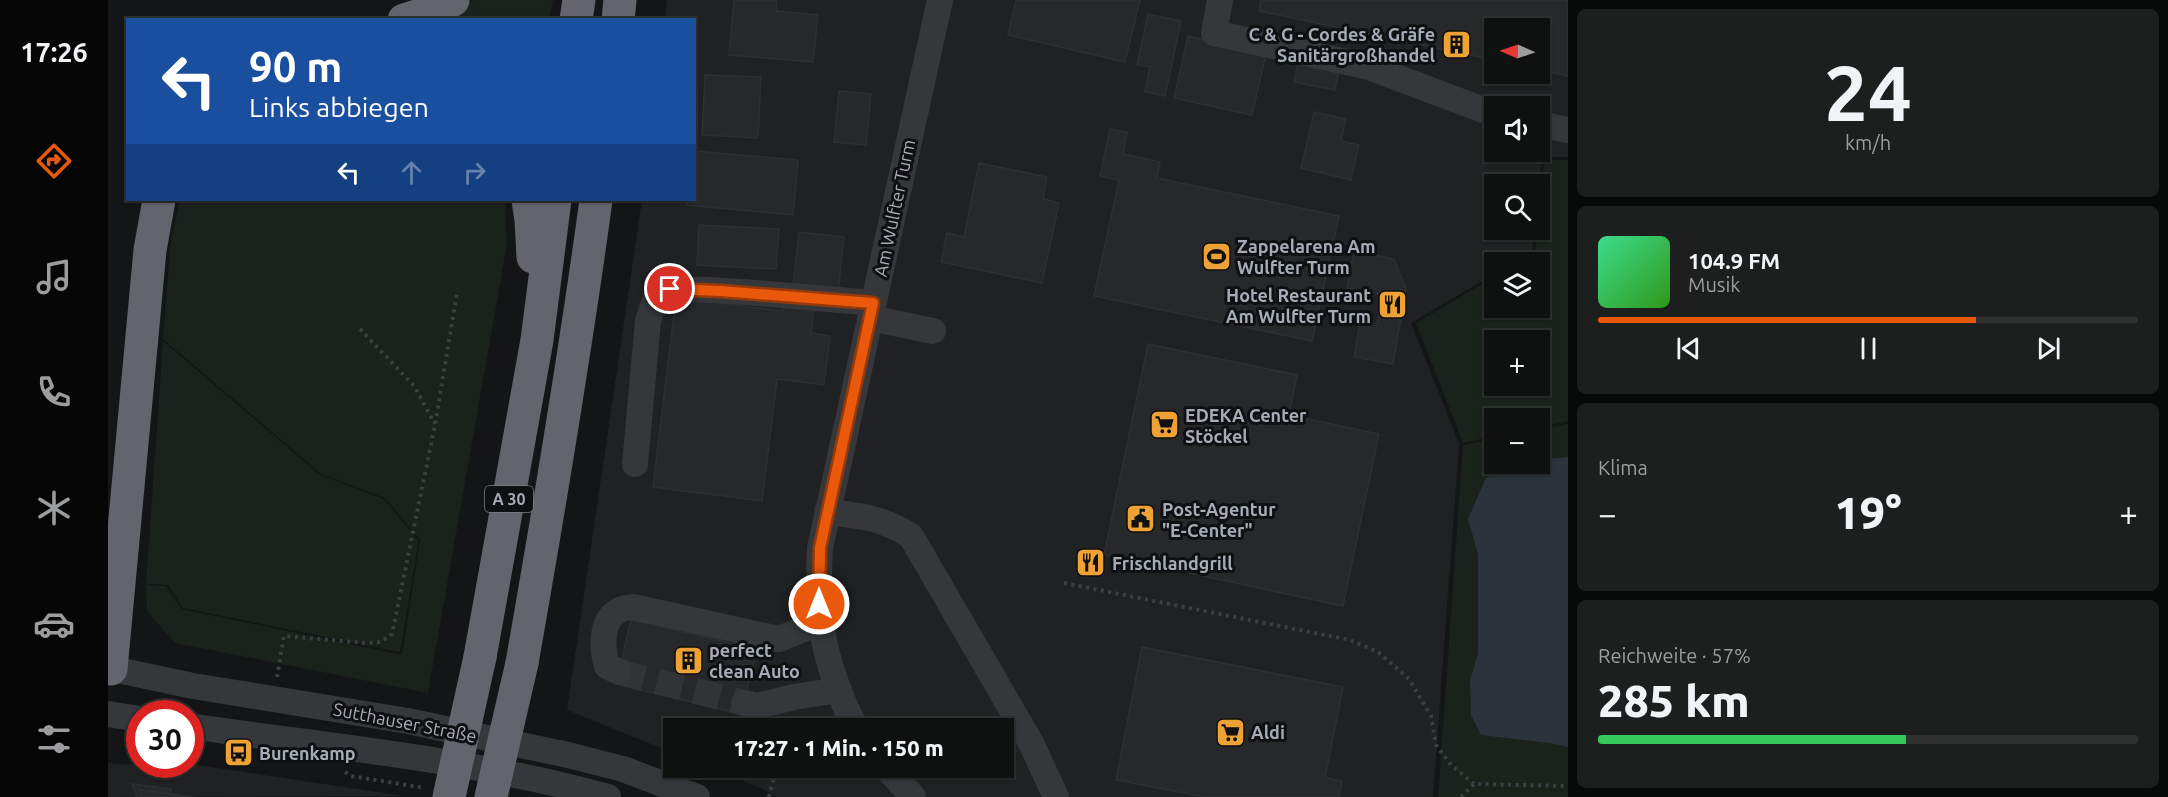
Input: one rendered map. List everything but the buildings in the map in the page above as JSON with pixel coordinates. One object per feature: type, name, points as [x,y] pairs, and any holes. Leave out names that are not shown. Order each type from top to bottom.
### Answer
[{"type":"highway","points":[[410,18],[433,11],[453,0]]},
{"type":"highway","points":[[576,18],[579,0]]},
{"type":"highway","points":[[618,18],[620,0]]},
{"type":"highway","points":[[109,676],[150,250],[159,201]]},
{"type":"highway","points":[[528,201],[537,340]]},
{"type":"highway","name":"A 30","points":[[441,793],[480,657],[537,340],[555,201]]},
{"type":"highway","name":"A 30","points":[[491,797],[522,663],[576,341],[596,201]]},
{"type":"street","name":"Am Wulfter Turm","points":[[850,718],[829,666],[819,623],[820,548],[940,0]]},
{"type":"street","points":[[1220,0],[1215,33],[1369,67],[1484,110]]},
{"type":"street","points":[[1550,126],[1568,130]]},
{"type":"street","points":[[635,464],[648,321],[661,292],[670,289],[720,291],[871,311],[933,331]]},
{"type":"street","points":[[827,512],[873,517],[891,523],[911,536],[1028,738],[1056,797]]},
{"type":"street","points":[[619,672],[607,666],[603,642],[611,617],[619,610],[633,607],[779,639],[819,623]]},
{"type":"street","name":"Sutthauser Straße","points":[[109,676],[193,686],[408,721],[623,769],[697,797]]},
{"type":"street","points":[[744,703],[757,706],[839,690]]},
{"type":"street","points":[[108,714],[126,716]]},
{"type":"street","name":"Sutthauser Straße","points":[[204,728],[404,754],[558,783],[608,797]]},
{"type":"street","points":[[897,778],[913,797]]},
{"type":"path","points":[[274,699],[284,636],[366,643],[381,642],[392,634],[435,425],[457,293]]},
{"type":"path","points":[[360,329],[414,386],[435,425]]},
{"type":"path","points":[[1064,583],[1350,640],[1378,652],[1408,679],[1431,716],[1436,745],[1451,765],[1474,784],[1568,786]]},
{"type":"path","points":[[351,776],[441,793]]},
{"type":"path","points":[[770,797],[774,778]]},
{"type":"path","points":[[1461,797],[1474,784]]},
{"type":"shaded area","points":[[474,0],[553,0],[550,18],[443,18]]},
{"type":"shaded area","points":[[667,0],[1568,0],[1568,157],[1550,157],[1550,96],[1484,96],[1484,162],[1541,162],[1540,174],[1484,174],[1484,240],[1533,240],[1532,251],[1484,252],[1484,280],[1411,323],[1459,444],[1433,797],[777,797],[736,778],[1014,778],[1014,718],[663,718],[663,749],[567,710],[642,201],[696,201],[696,18],[665,18]]},
{"type":"shaded area","points":[[1568,160],[1568,421],[1550,425],[1550,408],[1484,408],[1484,438],[1463,443],[1416,323],[1484,283],[1484,318],[1550,318],[1550,252],[1535,252],[1536,240],[1550,240],[1550,174],[1543,174],[1544,162]]},
{"type":"shaded area","points":[[180,201],[505,201],[507,244],[428,693],[175,643],[147,611],[146,585],[166,586],[182,609],[402,655],[420,540],[385,498],[321,474],[163,339],[171,239]]},
{"type":"shaded area","points":[[163,341],[319,474],[384,499],[419,541],[400,652],[183,608],[168,585],[146,584]]},
{"type":"shaded area","points":[[1568,424],[1568,797],[1438,797],[1463,445],[1484,441],[1484,474],[1550,474],[1550,428]]},
{"type":"shaded area","points":[[1568,457],[1568,747],[1481,735],[1471,715],[1470,681],[1478,653],[1478,554],[1468,519],[1486,478],[1493,474],[1550,474],[1550,459]]},
{"type":"shaded area","points":[[108,763],[126,765],[126,778],[204,778],[204,766],[404,796],[108,797]]},
{"type":"tunnel","points":[[619,672],[744,703]]},
{"type":"place","name":"C & G - Cordes & Gräfe Sanitärgroßhandel","points":[[1456,44]]},
{"type":"place","name":"Zappelarena Am Wulfter Turm","points":[[1216,256]]},
{"type":"place","name":"Hotel Restaurant Am Wulfter Turm","points":[[1392,305]]},
{"type":"place","name":"EDEKA Center Stöckel","points":[[1164,425]]},
{"type":"place","name":"Post-Agentur \"E-Center\"","points":[[1141,519]]},
{"type":"place","name":"Frischlandgrill","points":[[1091,563]]},
{"type":"place","name":"perfect clean Auto","points":[[688,660]]},
{"type":"place","name":"Aldi","points":[[1230,732]]},
{"type":"place","name":"Burenkamp","points":[[238,753]]},
{"type":"route","points":[[670,289],[873,303],[820,548],[819,604]]}]
